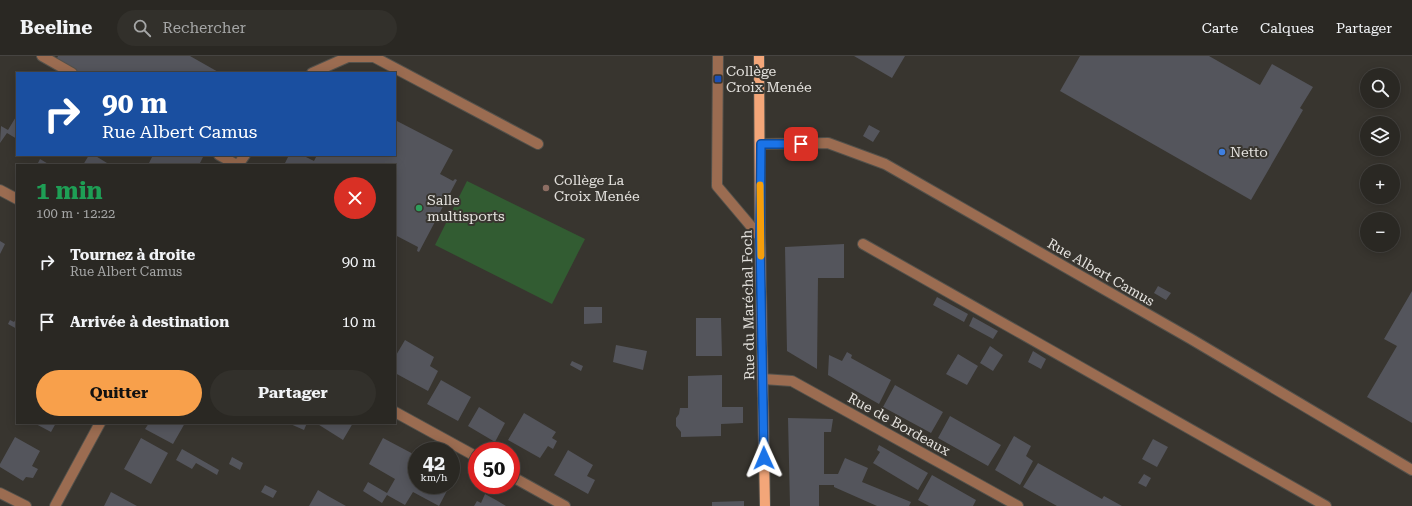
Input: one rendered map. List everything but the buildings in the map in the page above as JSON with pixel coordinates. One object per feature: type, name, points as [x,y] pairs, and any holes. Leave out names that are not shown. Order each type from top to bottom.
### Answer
[{"type":"main road","name":"Rue du Maréchal Foch","points":[[760,56],[760,237],[765,506]]},
{"type":"street","points":[[42,56],[70,72]]},
{"type":"street","points":[[718,56],[717,186],[760,237]]},
{"type":"street","points":[[314,72],[348,57],[374,57],[538,144]]},
{"type":"street","name":"Rue Albert Camus","points":[[761,144],[828,143],[885,164],[1191,339],[1412,470]]},
{"type":"street","points":[[221,156],[236,164]]},
{"type":"street","points":[[0,190],[16,198]]},
{"type":"street","points":[[863,244],[1326,506]]},
{"type":"street","name":"Rue de Bordeaux","points":[[763,379],[792,381],[1018,506]]},
{"type":"street","points":[[396,413],[468,452]]},
{"type":"street","points":[[55,506],[99,424]]},
{"type":"street","points":[[520,481],[565,506]]},
{"type":"street","points":[[0,493],[26,506]]},
{"type":"green space","points":[[467,181],[585,239],[552,304],[435,245]]},
{"type":"slow traffic","points":[[760,185],[761,256]]},
{"type":"place","name":"Collège Croix Menée","points":[[718,79]]},
{"type":"place","name":"Netto","points":[[1222,152]]},
{"type":"place","name":"Collège La Croix Menée","points":[[546,188]]},
{"type":"place","name":"Salle multisports","points":[[419,208]]},
{"type":"route","points":[[764,458],[760,237],[761,144],[801,144]]}]
